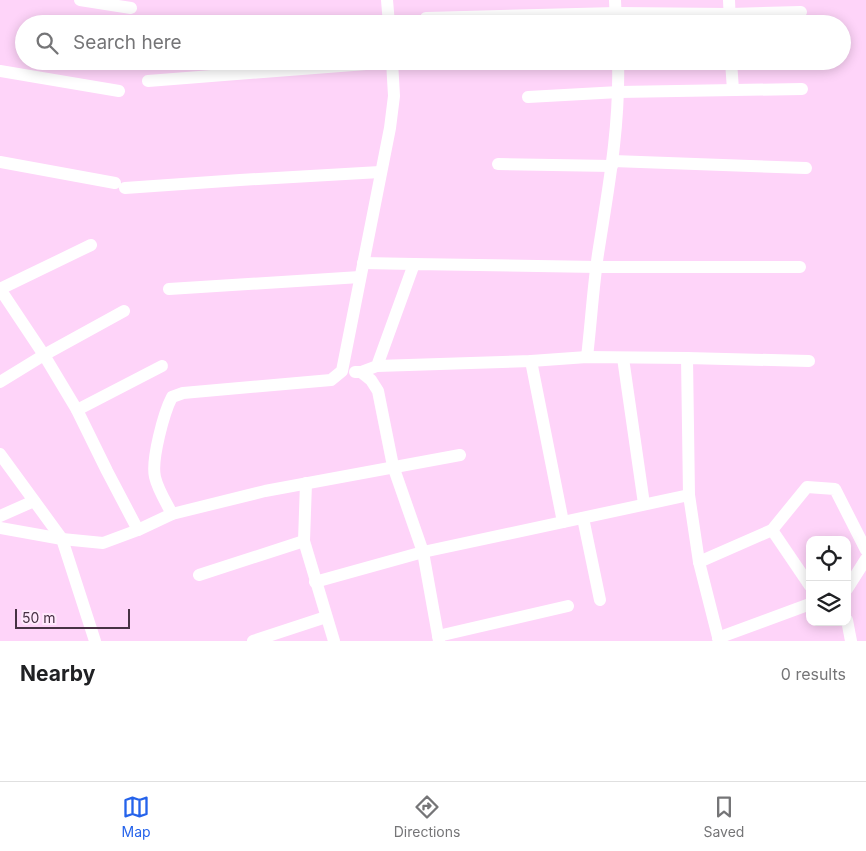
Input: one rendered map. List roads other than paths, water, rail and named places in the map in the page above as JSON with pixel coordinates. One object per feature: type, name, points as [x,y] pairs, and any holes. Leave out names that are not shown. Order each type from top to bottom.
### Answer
[{"type":"street","points":[[80,0],[131,8]]},
{"type":"street","points":[[387,0],[388,15]]},
{"type":"street","points":[[729,0],[730,15]]},
{"type":"street","points":[[521,15],[616,12],[665,15]]},
{"type":"street","points":[[771,15],[801,12]]},
{"type":"street","points":[[148,81],[289,70]]},
{"type":"street","points":[[172,514],[155,479],[154,460],[167,406],[172,397],[183,393],[331,380],[342,371],[390,128],[394,96],[392,70]]},
{"type":"street","points":[[587,357],[597,267],[613,164],[619,92],[618,70]]},
{"type":"street","points":[[731,70],[732,90]]},
{"type":"street","points":[[0,71],[119,90]]},
{"type":"street","points":[[528,97],[619,92],[802,89]]},
{"type":"street","points":[[0,162],[120,186],[380,172]]},
{"type":"street","points":[[498,164],[806,168]]},
{"type":"street","points":[[91,245],[0,289],[44,355],[77,410],[138,530]]},
{"type":"street","points":[[363,263],[597,267],[800,267]]},
{"type":"street","points":[[377,366],[414,264]]},
{"type":"street","points":[[168,288],[360,277]]},
{"type":"street","points":[[0,382],[44,355],[124,311]]},
{"type":"street","points":[[342,371],[360,372],[377,366],[531,361],[587,357],[809,361]]},
{"type":"street","points":[[622,358],[644,504]]},
{"type":"street","points":[[687,358],[689,495],[700,562],[719,640],[806,606]]},
{"type":"street","points":[[531,361],[563,522]]},
{"type":"street","points":[[77,410],[162,366]]},
{"type":"street","points":[[360,372],[372,380],[378,391],[393,466],[423,552],[439,638],[568,606]]},
{"type":"street","points":[[0,454],[62,539],[95,641]]},
{"type":"street","points":[[0,528],[62,539],[103,543],[138,530],[172,514],[265,491],[460,455]]},
{"type":"street","points":[[306,483],[304,541],[334,641]]},
{"type":"street","points":[[700,562],[772,530],[807,487],[835,489],[866,550]]},
{"type":"street","points":[[316,582],[423,552],[689,495]]},
{"type":"street","points":[[0,516],[34,500]]},
{"type":"street","points":[[583,518],[600,600]]},
{"type":"street","points":[[772,530],[807,581]]},
{"type":"street","points":[[199,575],[304,541]]},
{"type":"street","points":[[851,582],[866,558]]},
{"type":"street","points":[[253,641],[326,616]]},
{"type":"street","points":[[848,626],[851,641]]}]
